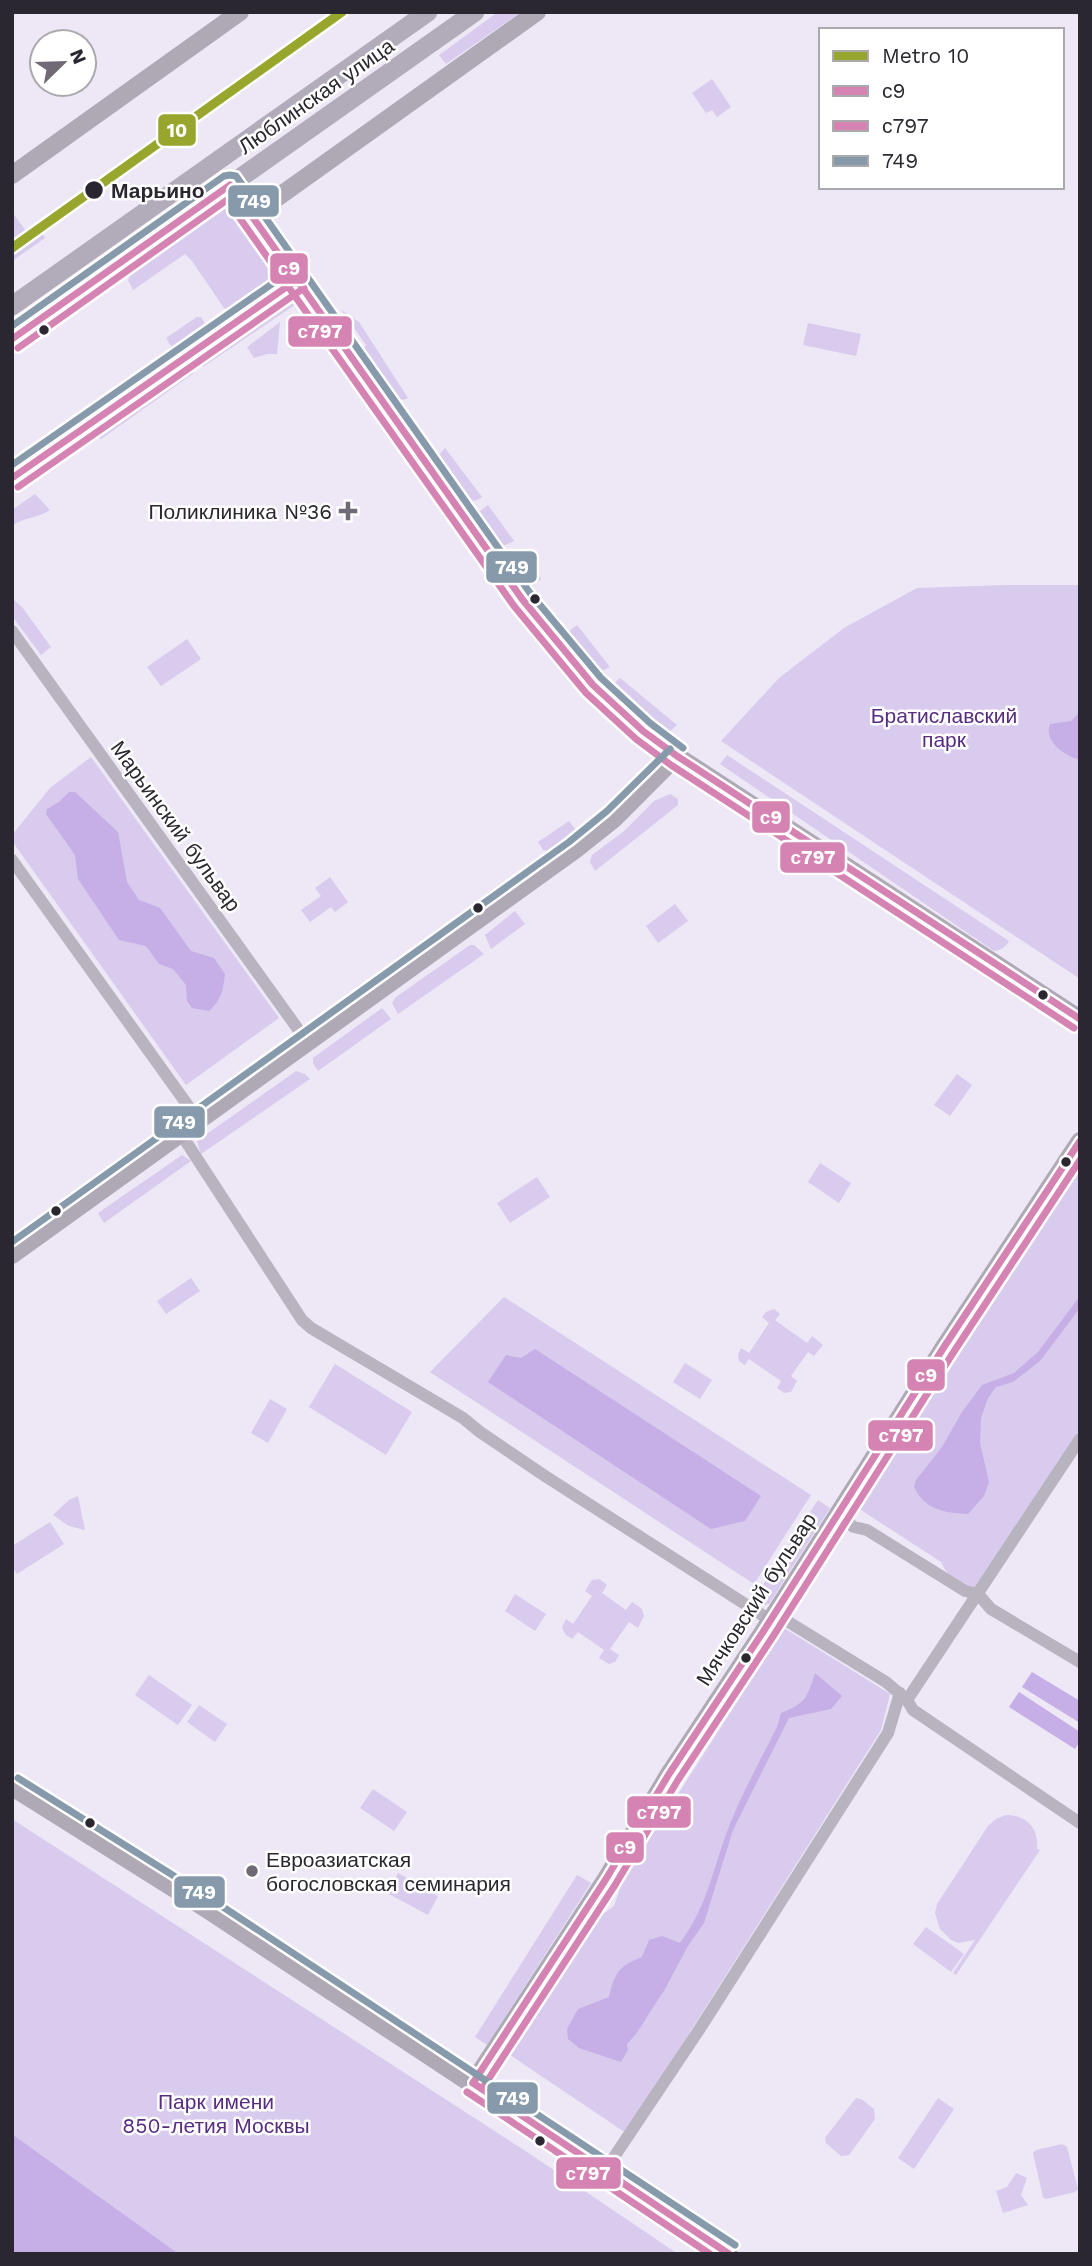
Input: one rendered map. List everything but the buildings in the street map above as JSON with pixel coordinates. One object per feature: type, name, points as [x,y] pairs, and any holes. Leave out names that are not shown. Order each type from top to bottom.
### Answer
[{"type":"main road","name":"Люблинская улица","points":[[12,306],[428,12]]},
{"type":"main road","name":"Люблинская улица","points":[[12,339],[475,12]]},
{"type":"street","points":[[12,175],[240,12]]},
{"type":"street","points":[[253,215],[537,12]]},
{"type":"street","points":[[230,185],[522,599],[593,685],[643,731],[677,756],[1080,1020]]},
{"type":"street","points":[[12,478],[298,279]]},
{"type":"street","name":"Марьинский бульвар","points":[[12,631],[308,1042]]},
{"type":"street","points":[[12,1255],[585,842],[622,811],[677,756]]},
{"type":"street","points":[[12,860],[199,1121]]},
{"type":"street","points":[[181,1134],[302,1320],[311,1328],[463,1418],[545,1476],[903,1696],[913,1710],[1080,1823]]},
{"type":"street","name":"Мячковский бульвар","points":[[473,2083],[606,1879],[669,1774],[1080,1141]]},
{"type":"street","points":[[604,2172],[699,2030],[888,1734],[903,1696],[978,1594],[1080,1439]]},
{"type":"street","points":[[836,1515],[854,1527],[867,1530],[965,1591],[978,1594],[991,1609],[1080,1662]]},
{"type":"street","points":[[12,1787],[211,1912],[729,2254]]},
{"type":"green space","points":[[498,12],[521,12],[446,64],[439,55]]},
{"type":"green space","points":[[712,79],[731,107],[717,117],[712,110],[706,113],[692,93]]},
{"type":"green space","points":[[225,208],[246,227],[266,259],[271,275],[265,286],[229,310],[224,308],[185,254],[133,290],[128,280],[132,271]]},
{"type":"green space","points":[[12,212],[29,235],[38,228],[45,238],[12,261]]},
{"type":"green space","points":[[287,302],[296,304],[203,367],[199,359],[271,308]]},
{"type":"green space","points":[[341,310],[359,322],[408,398],[395,398],[362,352],[366,345]]},
{"type":"green space","points":[[201,317],[204,328],[174,351],[166,338]]},
{"type":"green space","points":[[280,322],[277,354],[254,358],[247,347]]},
{"type":"green space","points":[[808,323],[861,334],[856,356],[803,345]]},
{"type":"green space","points":[[188,365],[194,373],[101,439],[95,432]]},
{"type":"green space","points":[[445,448],[482,497],[473,501],[467,499],[437,457]]},
{"type":"green space","points":[[35,494],[50,510],[12,526],[12,510]]},
{"type":"green space","points":[[488,505],[514,541],[501,547],[480,518],[479,512]]},
{"type":"green space","points":[[520,550],[541,579],[530,588],[511,561],[512,556]]},
{"type":"green space","name":"Братиславский парк","points":[[1080,585],[1080,979],[721,741],[779,678],[844,628],[917,588]]},
{"type":"green space","points":[[12,598],[22,607],[51,647],[41,655],[12,616]]},
{"type":"green space","points":[[577,625],[610,667],[598,670],[566,633]]},
{"type":"green space","points":[[187,639],[201,659],[161,686],[147,667]]},
{"type":"green space","points":[[620,678],[677,725],[669,732],[612,685]]},
{"type":"green space","points":[[727,755],[1009,941],[1003,948],[994,951],[720,764]]},
{"type":"green space","points":[[91,757],[279,1018],[186,1085],[12,841],[12,835],[50,788]]},
{"type":"green space","points":[[670,794],[678,799],[678,805],[595,871],[590,862],[592,855],[623,832],[654,801]]},
{"type":"green space","points":[[569,821],[578,833],[551,852],[543,850],[538,842]]},
{"type":"green space","points":[[330,877],[348,902],[335,912],[331,907],[310,922],[301,910],[321,896],[315,888]]},
{"type":"green space","points":[[675,904],[688,921],[658,943],[646,926]]},
{"type":"green space","points":[[515,911],[525,924],[491,949],[485,935]]},
{"type":"green space","points":[[470,945],[474,945],[484,954],[398,1014],[392,1003],[396,997]]},
{"type":"green space","points":[[382,1008],[391,1019],[318,1071],[313,1058]]},
{"type":"green space","points":[[296,1071],[310,1079],[201,1154],[197,1141]]},
{"type":"green space","points":[[957,1074],[972,1085],[950,1116],[934,1105]]},
{"type":"green space","points":[[182,1155],[191,1161],[104,1223],[98,1213]]},
{"type":"green space","points":[[820,1163],[851,1183],[839,1203],[808,1182]]},
{"type":"green space","points":[[1080,1170],[1080,1429],[976,1589],[970,1588],[955,1580],[941,1562],[858,1508]]},
{"type":"green space","points":[[537,1177],[550,1197],[510,1223],[497,1203]]},
{"type":"green space","points":[[191,1278],[200,1291],[166,1314],[157,1301]]},
{"type":"green space","points":[[504,1297],[811,1495],[754,1584],[430,1372]]},
{"type":"green space","points":[[774,1309],[780,1314],[775,1320],[807,1343],[812,1336],[823,1345],[814,1356],[808,1352],[791,1376],[797,1381],[791,1392],[784,1393],[777,1388],[781,1381],[749,1359],[745,1365],[739,1361],[741,1348],[749,1353],[769,1323],[762,1317]]},
{"type":"green space","points":[[685,1363],[712,1380],[700,1399],[673,1382]]},
{"type":"green space","points":[[335,1364],[412,1412],[386,1455],[309,1407]]},
{"type":"green space","points":[[270,1399],[287,1409],[268,1443],[251,1433]]},
{"type":"green space","points":[[78,1496],[85,1530],[69,1526],[53,1515],[69,1500]]},
{"type":"green space","points":[[818,1500],[830,1508],[769,1604],[759,1606],[752,1602]]},
{"type":"green space","points":[[50,1522],[64,1544],[17,1574],[12,1566],[12,1546]]},
{"type":"green space","points":[[599,1579],[607,1585],[602,1593],[626,1610],[632,1602],[642,1609],[644,1616],[638,1628],[629,1622],[610,1649],[619,1655],[615,1662],[609,1664],[599,1658],[604,1650],[578,1632],[572,1639],[565,1634],[562,1627],[566,1619],[573,1624],[592,1596],[585,1591],[592,1580]]},
{"type":"green space","points":[[515,1594],[546,1614],[535,1631],[505,1611]]},
{"type":"green space","points":[[784,1628],[890,1694],[881,1730],[626,2133],[510,2055],[600,1916],[614,1906],[622,1882]]},
{"type":"green space","points":[[149,1675],[192,1705],[178,1725],[135,1695]]},
{"type":"green space","points":[[199,1705],[227,1724],[215,1742],[187,1722]]},
{"type":"green space","points":[[373,1789],[407,1812],[394,1831],[360,1808]]},
{"type":"green space","points":[[1006,1815],[1020,1817],[1030,1824],[1036,1835],[1037,1849],[1040,1850],[956,1975],[953,1973],[975,1940],[958,1943],[951,1940],[940,1929],[935,1913],[937,1904],[988,1826]]},
{"type":"green space","name":"Парк имени 850-летия Москвы","points":[[12,1819],[524,2150],[678,2254],[179,2254],[12,2134]]},
{"type":"green space","points":[[398,1873],[438,1896],[428,1915],[387,1893]]},
{"type":"green space","points":[[577,1875],[591,1883],[487,2045],[475,2037]]},
{"type":"green space","points":[[926,1927],[964,1954],[951,1972],[913,1944]]},
{"type":"green space","points":[[856,2098],[874,2109],[875,2119],[849,2155],[841,2156],[826,2143],[825,2138]]},
{"type":"green space","points":[[938,2098],[954,2109],[914,2169],[898,2158]]},
{"type":"green space","points":[[1062,2144],[1067,2147],[1078,2189],[1046,2199],[1043,2197],[1033,2153]]},
{"type":"green space","points":[[1016,2173],[1027,2178],[1021,2195],[1028,2205],[1003,2213],[996,2191],[1007,2187]]},
{"type":"shaded area","points":[[1080,712],[1080,760],[1057,747],[1052,742],[1049,730],[1050,724],[1071,721]]},
{"type":"shaded area","points":[[69,792],[75,792],[118,832],[127,882],[139,900],[160,908],[191,951],[214,958],[225,974],[219,998],[209,1011],[192,1008],[187,1001],[186,985],[173,969],[159,964],[146,946],[119,940],[78,879],[75,855],[46,814],[47,809]]},
{"type":"shaded area","points":[[1080,1296],[1080,1308],[1040,1361],[1013,1382],[996,1387],[988,1398],[981,1418],[980,1443],[989,1482],[984,1496],[968,1514],[936,1509],[924,1501],[914,1487],[916,1480],[942,1447],[962,1412],[982,1385],[1014,1373],[1038,1352]]},
{"type":"shaded area","points":[[535,1349],[761,1496],[745,1521],[711,1529],[488,1382],[506,1355],[521,1358]]},
{"type":"shaded area","points":[[1032,1672],[1080,1701],[1080,1723],[1022,1687]]},
{"type":"shaded area","points":[[815,1673],[842,1696],[831,1709],[789,1718],[733,1830],[704,1923],[665,1989],[627,2044],[628,2050],[621,2062],[579,2048],[568,2039],[567,2029],[578,2009],[609,1997],[619,1971],[642,1957],[649,1940],[662,1936],[680,1943],[689,1929],[704,1900],[735,1812],[777,1727],[781,1713],[801,1703]]},
{"type":"shaded area","points":[[1019,1692],[1080,1732],[1080,1741],[1075,1749],[1009,1707]]},
{"type":"shaded area","points":[[12,2134],[179,2254],[12,2254]]},
{"type":"metro line","name":"10","points":[[12,248],[342,12]]},
{"type":"transit line","name":"749","points":[[12,326],[224,176],[236,176],[530,593],[601,678],[650,723],[683,748]]},
{"type":"transit line","name":"с9","points":[[12,339],[230,185],[522,599],[593,685],[643,731],[677,756],[1080,1019]]},
{"type":"transit line","name":"с797","points":[[18,348],[227,200],[514,606],[586,693],[636,739],[671,765],[1074,1028]]},
{"type":"transit line","name":"749","points":[[12,465],[292,270]]},
{"type":"transit line","name":"с9","points":[[12,478],[298,279]]},
{"type":"transit line","name":"с797","points":[[18,487],[304,288]]},
{"type":"transit line","name":"749","points":[[12,1242],[569,842],[607,811],[670,749]]},
{"type":"transit line","name":"с9","points":[[473,2083],[944,1347],[1080,1141]]},
{"type":"transit line","name":"с797","points":[[482,2089],[615,1885],[678,1780],[1080,1160]]},
{"type":"transit line","name":"749","points":[[18,1778],[217,1903],[735,2245]]},
{"type":"transit line","name":"с9","points":[[473,2083],[729,2254]]},
{"type":"transit line","name":"с797","points":[[467,2092],[710,2254]]},
{"type":"place","name":"Марьино","points":[[94,190]]},
{"type":"place","name":"Поликлиника №36","points":[[348,511]]},
{"type":"place","name":"Евроазиатская богословская семинария","points":[[252,1871]]}]
